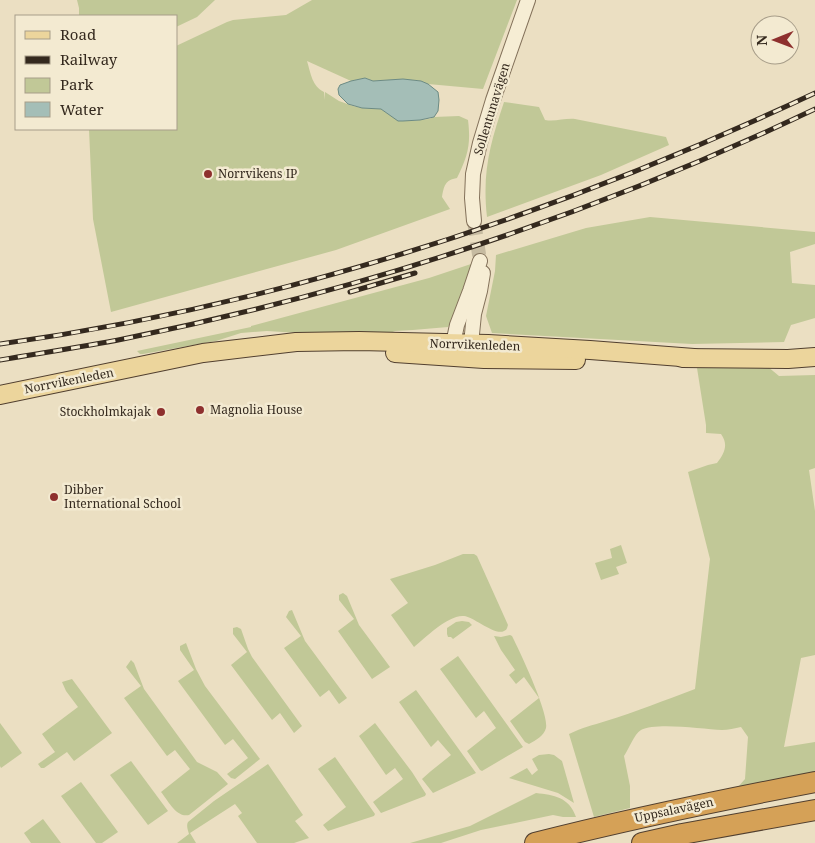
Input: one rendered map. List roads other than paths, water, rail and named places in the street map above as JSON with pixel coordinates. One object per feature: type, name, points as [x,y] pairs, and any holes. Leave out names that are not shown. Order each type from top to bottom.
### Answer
[{"type":"highway","name":"Uppsalavägen","points":[[535,843],[660,813],[815,782]]},
{"type":"highway","name":"Uppsalavägen","points":[[642,843],[815,810]]},
{"type":"main road","name":"Norrvikenleden","points":[[0,395],[203,354],[296,342],[358,341],[461,351],[589,360],[788,359],[815,357]]},
{"type":"street","name":"Sollentunavägen","points":[[474,221],[472,198],[473,174],[480,143],[528,0]]},
{"type":"street","points":[[480,260],[483,275],[480,291],[461,351],[457,325],[480,260]]},
{"type":"water","points":[[365,78],[373,81],[403,79],[421,81],[428,84],[438,92],[438,111],[434,117],[398,121],[381,109],[362,108],[348,104],[339,95],[338,89],[340,85]]},
{"type":"tunnel","points":[[474,221],[480,261]]},
{"type":"railway","points":[[0,344],[106,327],[210,305],[314,279],[417,249],[619,178],[718,137],[815,93]]},
{"type":"railway","points":[[0,360],[123,339],[212,320],[301,298],[389,273],[562,215],[648,182],[732,147],[815,109]]},
{"type":"railway","points":[[350,292],[415,273]]},
{"type":"place","name":"Norrvikens IP","points":[[208,174]]},
{"type":"place","name":"Magnolia House","points":[[200,410]]},
{"type":"place","name":"Stockholmkajak","points":[[161,412]]},
{"type":"place","name":"Dibber International School","points":[[54,497]]}]
